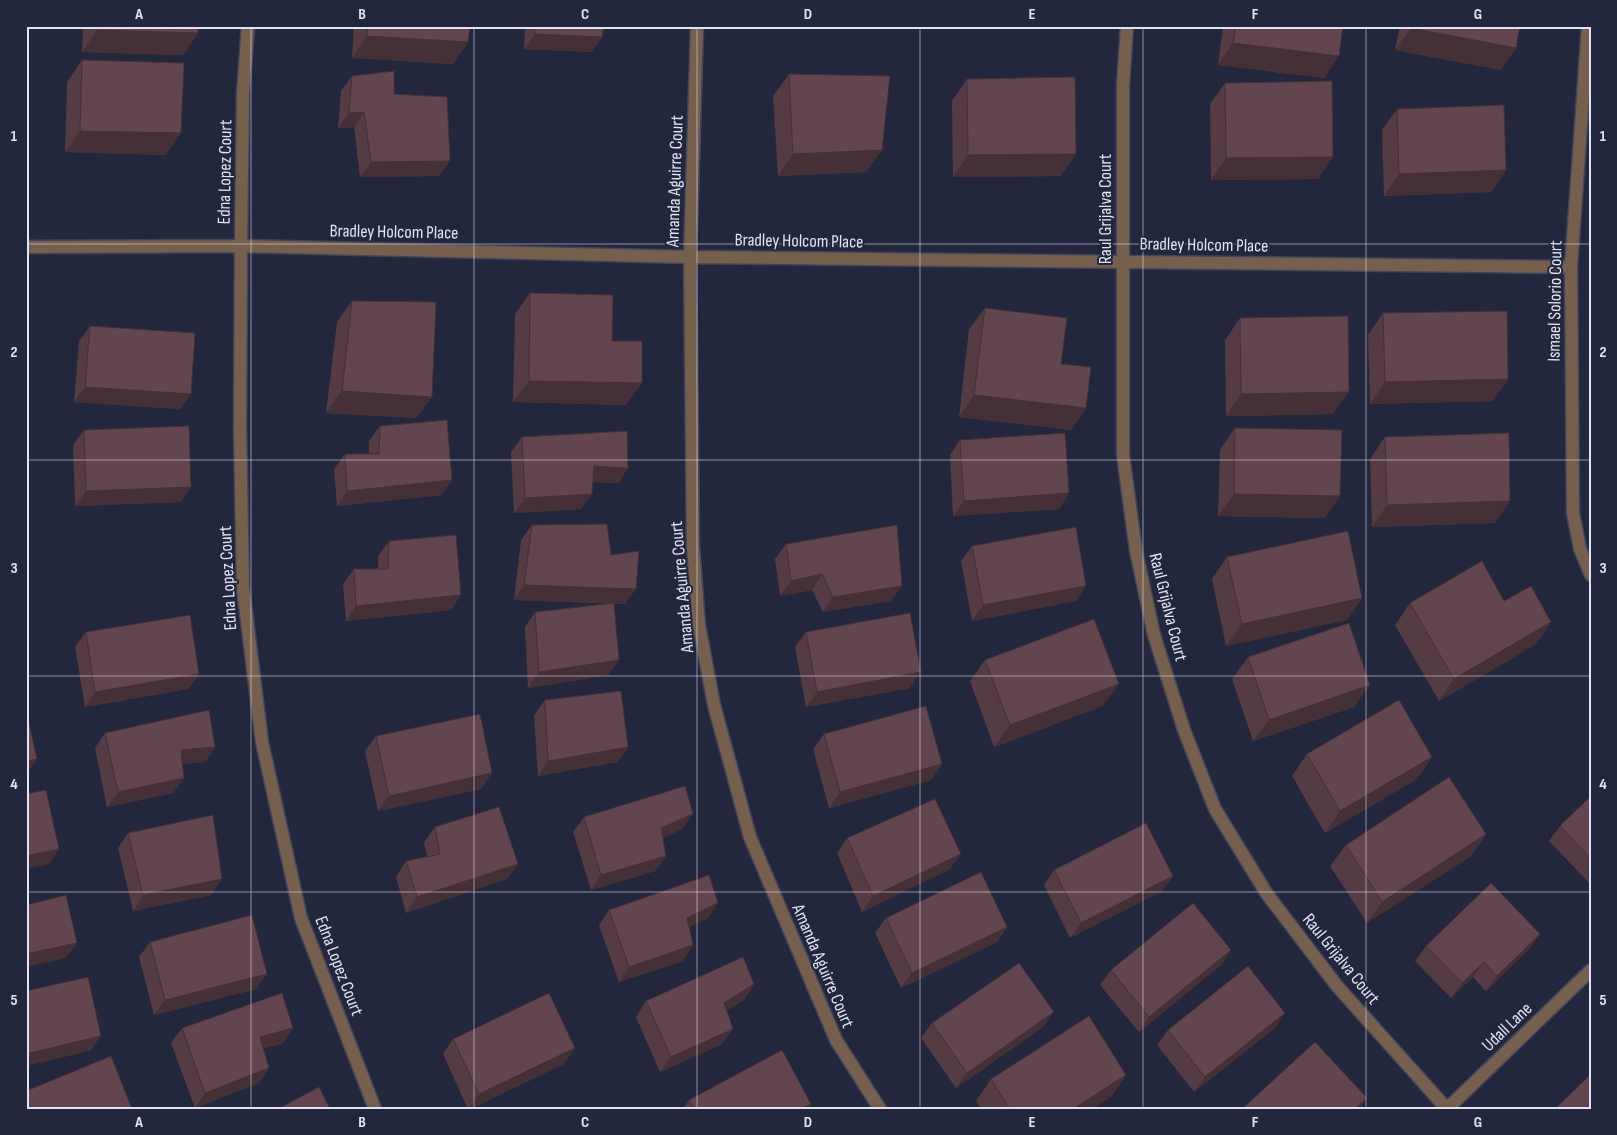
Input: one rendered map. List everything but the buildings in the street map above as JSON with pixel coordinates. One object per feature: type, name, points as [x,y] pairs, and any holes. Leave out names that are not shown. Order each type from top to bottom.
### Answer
[{"type":"street","name":"Edna Lopez Court","points":[[248,26],[244,93],[241,246],[240,428],[243,588],[262,742],[301,918],[375,1109]]},
{"type":"street","name":"Amanda Aguirre Court","points":[[697,26],[690,257],[693,547],[699,625],[714,705],[750,837],[836,1040],[880,1109]]},
{"type":"street","name":"Raul Grijalva Court","points":[[1127,26],[1123,85],[1124,464],[1136,551],[1154,635],[1184,730],[1215,809],[1267,894],[1337,986],[1447,1109]]},
{"type":"street","name":"Ismael Solorio Court","points":[[1588,26],[1571,267],[1573,513],[1580,549],[1591,575]]},
{"type":"street","name":"Bradley Holcom Place","points":[[26,247],[241,246],[690,257],[1571,267]]},
{"type":"street","name":"Udall Lane","points":[[1447,1109],[1591,970]]}]
